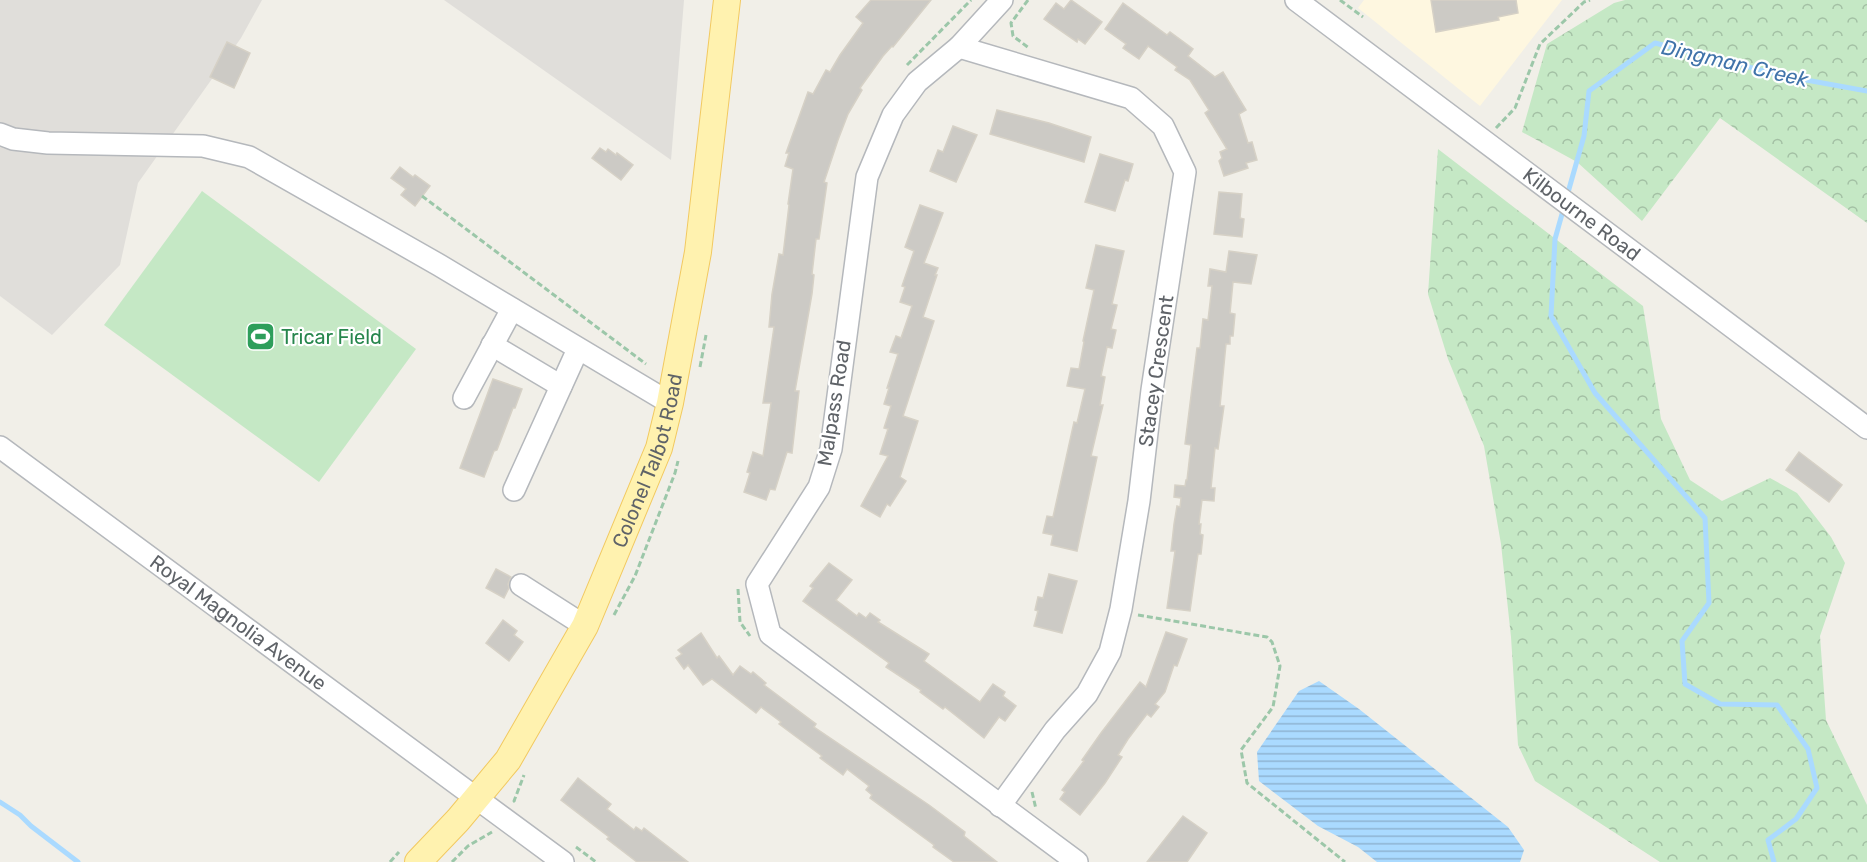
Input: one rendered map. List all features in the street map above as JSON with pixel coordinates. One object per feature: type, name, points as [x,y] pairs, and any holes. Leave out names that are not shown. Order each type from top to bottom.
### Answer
[{"type":"main road","name":"Colonel Talbot Road","points":[[418,862],[477,798],[508,760],[585,626],[659,448],[670,403],[698,252],[727,0]]},
{"type":"street","name":"Malpass Road","points":[[1002,0],[959,47],[917,82],[893,115],[867,177],[831,449],[819,487],[757,584],[770,634],[1077,862]]},
{"type":"street","name":"Kilbourne Road","points":[[1296,0],[1867,428]]},
{"type":"street","name":"Stacey Crescent","points":[[959,47],[1131,98],[1163,126],[1185,172],[1152,390],[1139,501],[1121,609],[1110,652],[1087,694],[1055,730],[1000,806]]},
{"type":"street","points":[[0,134],[13,139],[48,143],[203,146],[249,157],[670,403]]},
{"type":"street","points":[[464,398],[512,309]]},
{"type":"street","points":[[492,345],[561,386]]},
{"type":"street","points":[[514,490],[578,348]]},
{"type":"street","name":"Royal Magnolia Avenue","points":[[0,447],[563,862]]},
{"type":"street","points":[[521,585],[585,626]]},
{"type":"path","points":[[902,71],[971,0]]},
{"type":"path","points":[[1013,36],[1011,23],[1028,0]]},
{"type":"path","points":[[1340,0],[1363,17]]},
{"type":"path","points":[[1484,141],[1515,108],[1540,44],[1584,2],[1590,0]]},
{"type":"path","points":[[422,196],[646,364]]},
{"type":"path","points":[[739,580],[737,599],[740,622],[753,640]]},
{"type":"path","points":[[1135,614],[1267,637],[1272,642],[1280,666],[1273,707],[1241,750],[1247,783],[1345,862]]},
{"type":"path","points":[[452,862],[468,846],[491,832]]},
{"type":"shaded area","points":[[0,0],[262,0],[241,38],[138,183],[120,265],[52,335],[0,296]]},
{"type":"shaded area","points":[[444,0],[684,0],[671,160]]},
{"type":"shaded area","points":[[1364,0],[1562,0],[1480,106],[1358,8]]},
{"type":"green space","points":[[1625,0],[1867,0],[1867,223],[1720,118],[1642,221],[1577,162],[1522,132],[1547,44],[1614,3]]},
{"type":"green space","points":[[1438,149],[1643,306],[1661,419],[1690,480],[1722,501],[1770,478],[1797,493],[1831,537],[1845,563],[1820,636],[1826,720],[1867,805],[1867,862],[1660,862],[1535,781],[1518,745],[1511,637],[1501,544],[1484,446],[1448,359],[1428,294]]},
{"type":"green space","name":"Tricar Field","points":[[202,191],[416,349],[319,482],[104,325]]},
{"type":"water","points":[[1319,681],[1359,709],[1508,827],[1524,850],[1520,862],[1377,862],[1358,847],[1318,826],[1259,781],[1257,752],[1299,691]]},
{"type":"building","points":[[871,0],[931,0],[883,56],[860,88],[862,90],[848,114],[824,182],[827,183],[819,239],[816,239],[812,294],[795,391],[799,391],[792,453],[787,452],[775,490],[770,489],[766,500],[744,492],[753,452],[763,456],[771,403],[763,403],[774,327],[769,327],[772,294],[779,254],[783,255],[793,169],[785,166],[789,153],[786,153],[808,92],[813,94],[826,70],[830,72],[863,23],[856,17]]},
{"type":"building","points":[[1071,0],[1102,22],[1085,44],[1078,39],[1077,42],[1044,19],[1056,3],[1064,9]]},
{"type":"building","points":[[1431,0],[1516,0],[1518,13],[1498,17],[1499,20],[1436,32]]},
{"type":"building","points":[[1123,3],[1167,35],[1170,32],[1193,49],[1188,56],[1215,77],[1223,72],[1246,110],[1239,114],[1248,143],[1252,142],[1257,160],[1246,163],[1248,168],[1224,176],[1219,161],[1222,158],[1220,152],[1227,149],[1205,113],[1209,110],[1190,80],[1175,70],[1177,67],[1148,46],[1139,59],[1123,48],[1126,44],[1105,29]]},
{"type":"building","points":[[227,42],[250,53],[234,88],[210,77]]},
{"type":"building","points":[[997,110],[1049,123],[1091,137],[1084,162],[990,134]]},
{"type":"building","points":[[953,126],[977,135],[956,182],[930,171],[938,150],[943,152]]},
{"type":"building","points":[[600,148],[606,152],[608,149],[616,155],[617,153],[633,165],[621,180],[592,158]]},
{"type":"building","points":[[1100,154],[1133,164],[1115,211],[1085,202]]},
{"type":"building","points":[[400,167],[430,186],[415,206],[401,195],[406,189],[391,178]]},
{"type":"building","points":[[1219,192],[1242,194],[1240,218],[1244,219],[1242,237],[1214,234]]},
{"type":"building","points":[[920,205],[943,213],[924,263],[938,268],[923,317],[934,321],[903,416],[918,421],[900,477],[906,481],[890,506],[887,504],[880,517],[861,506],[888,456],[880,454],[888,429],[884,428],[891,406],[884,404],[898,354],[890,352],[896,336],[901,338],[912,306],[900,302],[905,287],[902,286],[914,251],[905,247]]},
{"type":"building","points":[[1096,245],[1124,251],[1112,304],[1117,305],[1111,329],[1116,330],[1112,348],[1107,347],[1101,376],[1105,377],[1100,405],[1103,405],[1091,456],[1097,457],[1077,551],[1051,545],[1053,535],[1043,533],[1047,516],[1053,517],[1074,422],[1077,423],[1085,389],[1067,386],[1071,368],[1079,369],[1094,290],[1086,288]]},
{"type":"building","points":[[1229,251],[1257,255],[1251,284],[1233,282],[1230,313],[1235,314],[1233,336],[1230,336],[1230,344],[1226,344],[1220,406],[1224,406],[1218,449],[1215,448],[1211,488],[1215,488],[1214,501],[1202,500],[1199,524],[1201,524],[1200,534],[1203,535],[1201,554],[1198,554],[1190,611],[1167,608],[1175,551],[1171,551],[1174,524],[1181,498],[1174,497],[1175,485],[1185,486],[1187,480],[1191,445],[1185,444],[1197,348],[1200,348],[1203,319],[1208,320],[1212,286],[1208,286],[1210,269],[1226,272]]},
{"type":"building","points":[[493,379],[522,389],[484,477],[460,468]]},
{"type":"building","points":[[1799,452],[1842,485],[1829,502],[1786,470]]},
{"type":"building","points":[[829,563],[852,580],[836,600],[857,616],[859,613],[866,618],[870,613],[880,620],[878,622],[929,654],[924,661],[980,702],[993,684],[1005,692],[1003,696],[1016,706],[1005,721],[999,717],[984,738],[945,707],[943,709],[920,692],[921,690],[886,667],[889,663],[803,601],[813,588],[810,586]]},
{"type":"building","points":[[496,569],[511,577],[504,598],[486,588]]},
{"type":"building","points":[[1049,574],[1077,581],[1062,633],[1034,626],[1038,611],[1035,610],[1038,597],[1043,598]]},
{"type":"building","points":[[503,620],[517,631],[514,635],[523,642],[509,661],[486,643]]},
{"type":"building","points":[[1166,632],[1187,639],[1177,666],[1174,665],[1165,692],[1155,704],[1159,707],[1151,717],[1147,714],[1128,739],[1118,755],[1122,757],[1080,815],[1060,799],[1065,792],[1062,790],[1140,682],[1146,687]]},
{"type":"building","points":[[701,633],[717,658],[719,656],[733,675],[740,666],[751,674],[753,672],[766,683],[764,685],[816,724],[814,727],[929,805],[965,832],[964,836],[997,862],[954,862],[870,798],[872,795],[866,790],[869,786],[847,769],[843,775],[761,707],[756,713],[712,679],[703,685],[688,665],[684,669],[676,658],[682,654],[678,650]]},
{"type":"building","points":[[578,778],[611,804],[607,809],[634,830],[636,827],[642,831],[644,828],[688,862],[637,862],[561,800]]},
{"type":"building","points":[[1183,816],[1207,833],[1187,862],[1147,862]]},
{"type":"waterway","name":"Dingman Creek","points":[[1567,196],[1584,136],[1589,91],[1655,43],[1784,76],[1867,91]]},
{"type":"waterway","points":[[1564,207],[1555,239],[1551,316],[1595,393],[1705,518],[1709,603],[1682,641],[1685,684],[1720,704],[1777,705],[1808,749],[1817,788],[1796,819],[1768,840],[1774,862]]},
{"type":"waterway","points":[[0,802],[20,815],[78,862]]},
{"type":"place","name":"Tricar Field","points":[[260,337]]}]
